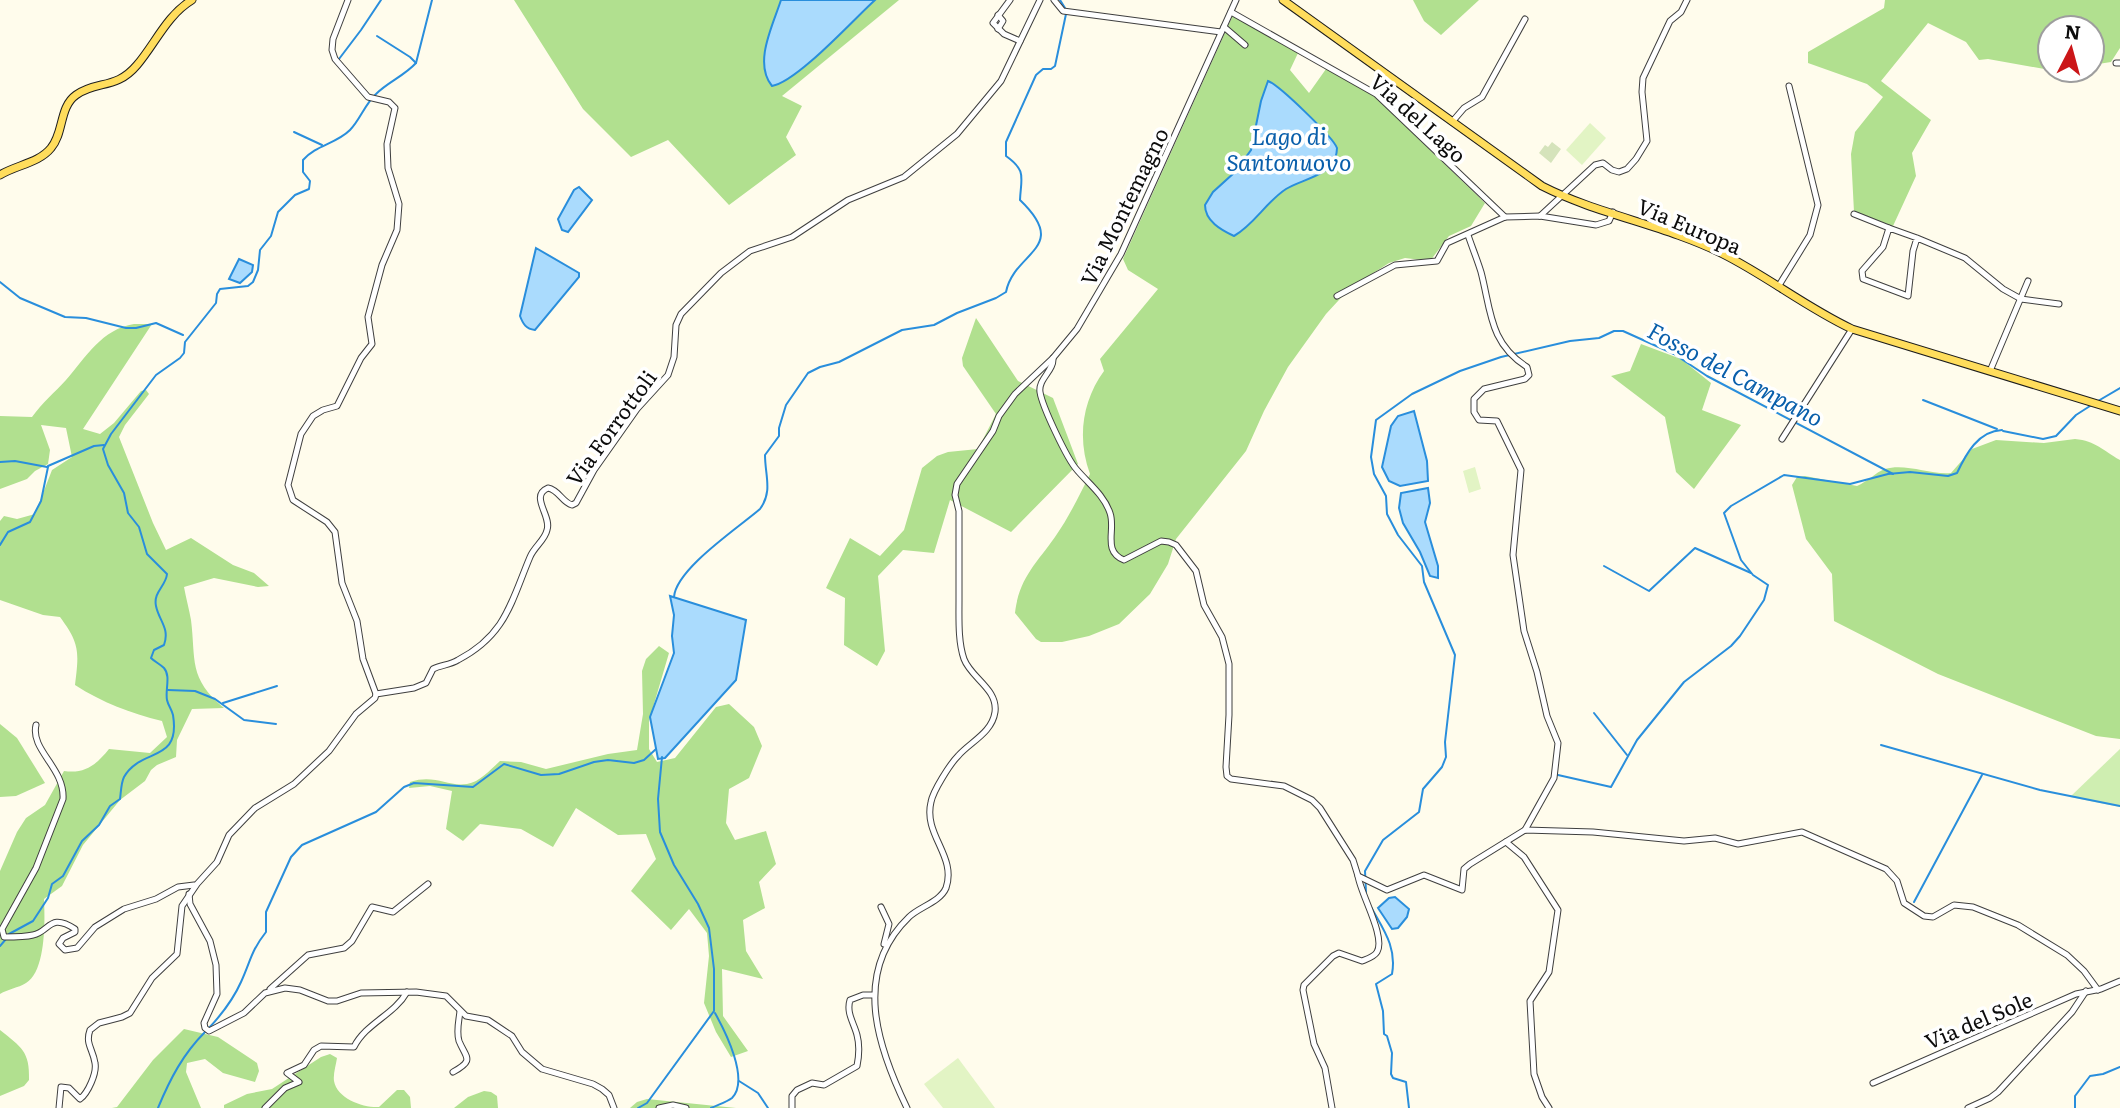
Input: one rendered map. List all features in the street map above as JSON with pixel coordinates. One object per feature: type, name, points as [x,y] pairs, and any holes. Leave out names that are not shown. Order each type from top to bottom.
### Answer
[{"type":"main road","points":[[0,175],[34,161],[50,150],[72,99],[85,90],[115,83],[128,74],[176,13],[192,0]]},
{"type":"main road","name":"Via Europa","points":[[1283,0],[1542,186],[1561,196],[1613,212],[1724,254],[1852,329],[2120,411]]},
{"type":"street","points":[[59,1108],[60,1089],[63,1086],[80,1099],[85,1096],[96,1066],[87,1043],[90,1030],[99,1023],[130,1013],[152,978],[177,954],[182,906],[217,862],[229,835],[255,808],[294,784],[329,751],[356,714],[375,698],[376,694],[363,659],[357,621],[342,583],[335,532],[327,522],[293,500],[288,485],[301,434],[306,425],[323,410],[337,406],[361,358],[372,344],[368,317],[382,265],[397,230],[399,204],[388,168],[387,144],[395,108],[389,102],[372,100],[335,59],[332,51],[333,40],[348,0]]},
{"type":"street","points":[[1010,0],[998,15],[1003,22],[998,29],[1020,41]]},
{"type":"street","name":"Via Forrottoli","points":[[376,694],[414,688],[426,683],[433,669],[448,665],[470,653],[503,622],[534,548],[546,534],[548,522],[540,495],[548,488],[556,491],[566,503],[576,503],[594,470],[637,409],[668,375],[674,357],[677,325],[681,314],[721,272],[750,251],[792,237],[848,200],[904,177],[957,134],[1000,81],[1040,0]]},
{"type":"street","points":[[1054,0],[1066,11],[1223,30],[1245,45]]},
{"type":"street","name":"Via Montemagno","points":[[907,1108],[893,1080],[877,1031],[874,995],[880,961],[890,938],[909,916],[943,894],[949,869],[932,833],[931,802],[959,755],[976,741],[995,714],[995,699],[964,660],[959,626],[959,510],[955,495],[957,484],[993,431],[1008,402],[1053,358],[1077,328],[1121,254],[1236,0]]},
{"type":"street","points":[[1540,216],[1595,165],[1603,163],[1619,173],[1636,159],[1647,141],[1643,78],[1670,21],[1685,7],[1687,0]]},
{"type":"street","name":"Via del Lago","points":[[1231,12],[1376,94],[1505,217]]},
{"type":"street","points":[[1452,122],[1464,108],[1482,97],[1525,19]]},
{"type":"street","points":[[1778,287],[1810,235],[1818,205],[1789,86]]},
{"type":"street","points":[[1337,296],[1395,265],[1437,261],[1447,243],[1505,217],[1540,216],[1596,225],[1609,221],[1613,212]]},
{"type":"street","points":[[1854,214],[1965,258],[2003,289],[2021,299],[2059,304]]},
{"type":"street","points":[[1889,228],[1883,247],[1861,273],[1866,281],[1905,297],[1910,293],[1913,250],[1917,238]]},
{"type":"street","points":[[1358,876],[1387,890],[1423,875],[1462,890],[1464,869],[1525,830],[1555,778],[1558,743],[1547,716],[1524,631],[1513,555],[1521,470],[1500,426],[1492,420],[1479,419],[1474,405],[1474,399],[1484,389],[1525,379],[1529,375],[1527,367],[1511,356],[1493,329],[1480,271],[1468,235]]},
{"type":"street","points":[[1990,372],[2028,281]]},
{"type":"street","points":[[1782,439],[1852,329]]},
{"type":"street","points":[[1053,358],[1054,365],[1041,384],[1041,394],[1061,444],[1073,465],[1093,485],[1110,512],[1110,544],[1113,551],[1124,560],[1161,541],[1170,542],[1177,545],[1196,571],[1204,605],[1222,637],[1228,664],[1230,715],[1227,776],[1231,779],[1284,786],[1312,800],[1353,860],[1378,933],[1378,951],[1374,956],[1362,961],[1346,954],[1333,956],[1304,985],[1303,990],[1314,1044],[1325,1068],[1332,1108]]},
{"type":"street","points":[[36,725],[35,738],[64,787],[63,799],[36,867],[2,929],[4,937],[34,935],[48,924],[60,923],[72,926],[75,932],[60,941],[60,947],[65,950],[77,948],[95,927],[124,909],[156,899],[178,887],[197,884]]},
{"type":"street","points":[[1525,830],[1593,832],[1685,841],[1715,838],[1738,844],[1802,832],[1886,869],[1898,881],[1904,903],[1924,916],[1933,916],[1954,905],[1973,907],[2018,925],[2067,955],[2084,971],[2098,990]]},
{"type":"street","points":[[1506,842],[1524,857],[1558,909],[1549,972],[1530,1001],[1534,1074],[1549,1108]]},
{"type":"street","points":[[189,894],[190,904],[210,941],[216,965],[217,994],[205,1019],[205,1028],[209,1031],[244,1013],[308,955],[344,948],[352,941],[372,907],[393,912],[428,884]]},
{"type":"street","points":[[880,961],[889,924],[881,907]]},
{"type":"street","name":"Via del Sole","points":[[1873,1083],[1997,1027],[2120,981]]},
{"type":"street","points":[[268,991],[285,988],[300,990],[328,1001],[337,1001],[361,993],[407,992],[446,996],[466,1016],[493,1023],[512,1036],[522,1052],[542,1069],[593,1084],[609,1095],[614,1108]]},
{"type":"street","points":[[265,1108],[285,1088],[299,1082],[287,1073],[289,1070],[304,1065],[314,1050],[321,1046],[354,1047],[359,1037],[401,1003],[407,992]]},
{"type":"street","points":[[1968,1108],[1994,1096],[2068,1017],[2086,992]]},
{"type":"street","points":[[792,1108],[793,1096],[797,1090],[812,1083],[824,1085],[857,1066],[859,1043],[848,1005],[850,1000],[863,995],[874,995]]},
{"type":"street","points":[[453,1072],[463,1067],[467,1060],[467,1054],[458,1037],[460,1011]]},
{"type":"street","points":[[659,1108],[673,1105],[686,1108]]},
{"type":"green space","points":[[514,0],[899,0],[782,96],[802,106],[786,137],[796,155],[729,205],[668,140],[631,157],[583,109]]},
{"type":"green space","points":[[1413,0],[1479,0],[1441,35],[1424,21]]},
{"type":"green space","points":[[1885,0],[2120,0],[2120,48],[2111,62],[2106,63],[2106,14],[2036,14],[2036,68],[1988,59],[1979,60],[1966,42],[1928,23],[1881,81],[1931,120],[1912,153],[1916,176],[1893,226],[1854,212],[1851,154],[1855,132],[1883,97],[1867,84],[1808,63],[1808,52],[1884,8]]},
{"type":"green space","points":[[1233,15],[1298,53],[1290,70],[1309,93],[1326,69],[1373,95],[1485,203],[1471,226],[1449,236],[1430,261],[1405,258],[1389,263],[1350,288],[1326,314],[1288,367],[1246,451],[1176,539],[1168,564],[1150,594],[1119,624],[1089,636],[1062,642],[1041,642],[1015,613],[1020,590],[1029,572],[1065,522],[1090,474],[1084,447],[1084,421],[1091,395],[1104,371],[1100,359],[1158,289],[1128,270],[1123,259]]},
{"type":"green space","points":[[1590,123],[1606,138],[1582,165],[1566,150]]},
{"type":"green space","points":[[1552,142],[1561,149],[1551,163],[1539,153],[1545,145],[1548,147]]},
{"type":"green space","points":[[976,318],[1018,381],[1053,398],[1078,464],[1011,532],[950,500],[934,553],[903,550],[878,576],[885,651],[877,666],[844,645],[845,598],[826,588],[850,538],[880,556],[904,530],[922,468],[937,456],[948,452],[978,449],[996,414],[963,366],[962,358]]},
{"type":"green space","points":[[134,324],[152,324],[83,429],[100,434],[114,423],[141,391],[146,390],[149,394],[119,437],[166,550],[191,538],[233,565],[254,573],[269,586],[258,587],[214,578],[184,587],[199,678],[212,697],[224,708],[192,709],[177,740],[176,757],[151,770],[145,781],[120,800],[83,845],[62,886],[44,899],[43,945],[33,977],[23,985],[0,994],[0,871],[26,818],[45,805],[64,771],[84,770],[109,749],[150,753],[167,737],[162,721],[117,707],[75,685],[75,642],[60,617],[43,615],[0,600],[0,521],[4,516],[17,519],[35,514],[52,470],[72,457],[66,428],[41,425],[50,450],[48,464],[27,479],[0,489],[0,416],[32,417],[96,345],[113,332]]},
{"type":"green space","points":[[1641,344],[1681,359],[1711,383],[1702,410],[1741,425],[1694,489],[1676,472],[1665,417],[1611,376],[1630,371]]},
{"type":"green space","points":[[2075,439],[2094,444],[2120,460],[2120,739],[2096,736],[1938,674],[1834,621],[1832,574],[1806,539],[1792,485],[1797,477],[1805,476],[1857,486],[1882,470],[1893,468],[1951,473],[1972,449],[1996,440],[2044,443]]},
{"type":"green space","points":[[1475,467],[1481,489],[1469,493],[1463,471]]},
{"type":"green space","points":[[659,646],[669,653],[649,721],[649,749],[657,762],[675,758],[716,707],[729,704],[754,727],[762,746],[749,778],[729,789],[726,823],[735,840],[766,831],[776,864],[759,882],[765,908],[743,920],[746,951],[763,979],[722,969],[723,1016],[748,1051],[731,1057],[716,1032],[704,1003],[709,956],[707,933],[689,909],[671,930],[631,891],[656,859],[646,834],[618,835],[576,808],[553,847],[521,829],[480,824],[463,841],[446,829],[452,791],[430,786],[409,788],[410,782],[427,779],[453,784],[472,783],[500,761],[521,762],[546,769],[637,750],[643,714],[642,671],[646,659]]},
{"type":"green space","points":[[0,724],[17,738],[45,783],[16,796],[0,797]]},
{"type":"green space","points":[[2120,749],[2120,807],[2070,797]]},
{"type":"green space","points":[[184,1029],[218,1037],[257,1063],[259,1071],[255,1082],[223,1073],[205,1059],[187,1063],[186,1072],[201,1108],[112,1108],[117,1107],[153,1060]]},
{"type":"green space","points":[[0,1030],[23,1050],[28,1062],[29,1080],[24,1086],[0,1096]]},
{"type":"green space","points":[[330,1054],[337,1058],[334,1078],[336,1087],[346,1097],[359,1104],[379,1107],[397,1090],[404,1090],[410,1097],[411,1108],[224,1108],[224,1105],[247,1094],[272,1089]]},
{"type":"green space","points":[[958,1058],[995,1108],[943,1108],[924,1084]]},
{"type":"green space","points":[[484,1091],[497,1096],[498,1108],[454,1108],[468,1097]]},
{"type":"green space","points":[[647,1099],[736,1108],[630,1108]]},
{"type":"water","points":[[781,0],[875,0],[796,74],[772,86],[764,66],[764,55]]},
{"type":"water","name":"Lago di Santonuovo","points":[[1268,81],[1294,101],[1326,133],[1337,148],[1336,155],[1326,170],[1286,189],[1234,236],[1211,220],[1205,205],[1213,192],[1235,172],[1251,150]]},
{"type":"water","points":[[579,187],[592,200],[568,232],[562,230],[558,219],[574,190]]},
{"type":"water","points":[[536,248],[579,273],[579,277],[535,330],[525,326],[520,316]]},
{"type":"water","points":[[239,259],[253,265],[252,272],[240,283],[229,279]]},
{"type":"water","points":[[1414,411],[1427,461],[1428,481],[1400,486],[1389,481],[1382,467],[1391,426],[1398,416]]},
{"type":"water","points":[[1428,488],[1430,503],[1425,522],[1438,566],[1438,578],[1430,576],[1403,523],[1399,508],[1401,493]]},
{"type":"water","points":[[670,596],[746,620],[736,680],[665,758],[658,759],[650,717],[674,653],[674,615]]},
{"type":"water","points":[[1395,897],[1409,909],[1407,917],[1398,928],[1392,929],[1378,908],[1389,898]]},
{"type":"waterway","points":[[339,59],[381,0]]},
{"type":"waterway","points":[[9,934],[33,921],[48,898],[52,884],[63,876],[82,841],[99,825],[110,806],[120,799],[124,777],[131,768],[165,748],[174,731],[173,715],[167,700],[166,671],[151,658],[154,650],[164,645],[166,639],[156,601],[167,574],[147,554],[139,527],[128,513],[124,493],[108,465],[103,449],[111,434],[156,375],[184,353],[185,342],[216,303],[220,289],[248,286],[253,282],[258,270],[260,250],[271,236],[278,212],[295,195],[309,189],[310,181],[303,172],[303,160],[350,130],[376,94],[416,63],[432,0]]},
{"type":"waterway","points":[[1060,0],[1065,8]]},
{"type":"waterway","points":[[674,597],[677,586],[696,562],[760,509],[767,490],[765,455],[779,436],[786,405],[808,373],[839,362],[902,330],[934,325],[996,298],[1006,292],[1011,278],[1035,249],[1040,240],[1040,229],[1034,216],[1020,200],[1020,170],[1006,156],[1006,142],[1036,75],[1043,69],[1055,66],[1066,14]]},
{"type":"waterway","points":[[377,36],[416,63]]},
{"type":"waterway","points":[[294,132],[322,145]]},
{"type":"waterway","points":[[0,282],[20,298],[65,317],[86,318],[126,328],[156,323],[183,335]]},
{"type":"waterway","name":"Fosso del Campano","points":[[1366,892],[1365,871],[1383,840],[1419,812],[1423,789],[1442,767],[1446,757],[1445,742],[1455,655],[1424,582],[1422,566],[1398,535],[1387,514],[1386,496],[1374,474],[1371,457],[1376,420],[1412,394],[1460,371],[1501,357],[1623,331],[1674,354],[1707,376],[1893,474]]},
{"type":"waterway","points":[[2098,401],[2120,388]]},
{"type":"waterway","points":[[1923,400],[1997,429]]},
{"type":"waterway","points":[[2003,431],[2043,439],[2056,436],[2076,415],[2090,406]]},
{"type":"waterway","points":[[1558,775],[1611,787],[1637,740],[1684,682],[1731,646],[1764,600],[1768,585],[1753,575],[1741,560],[1724,513],[1731,506],[1784,475],[1850,484],[1888,474],[1910,472],[1948,476],[1957,473],[1969,451],[1980,439],[1986,434],[2002,430]]},
{"type":"waterway","points":[[48,466],[94,446],[104,445]]},
{"type":"waterway","points":[[0,462],[15,461],[47,467]]},
{"type":"waterway","points":[[0,545],[8,532],[30,522],[41,501],[48,467]]},
{"type":"waterway","points":[[1604,566],[1649,591],[1695,548],[1751,573]]},
{"type":"waterway","points":[[223,703],[277,686]]},
{"type":"waterway","points":[[168,690],[195,691],[215,699],[244,720],[276,724]]},
{"type":"waterway","points":[[1594,713],[1627,755]]},
{"type":"waterway","points":[[1881,745],[2040,790],[2120,806]]},
{"type":"waterway","points":[[209,1028],[238,989],[254,950],[266,932],[266,912],[291,857],[302,845],[376,812],[404,787],[414,783],[473,787],[504,764],[541,775],[559,774],[594,762],[608,760],[634,763],[644,760],[656,749]]},
{"type":"waterway","points":[[638,1108],[647,1103],[714,1011],[714,969],[709,928],[674,865],[660,832],[658,799],[662,757]]},
{"type":"waterway","points":[[1914,902],[1982,775]]},
{"type":"waterway","name":"Fosso del Campano","points":[[1371,907],[1388,939],[1393,955],[1392,974],[1376,984],[1383,1011],[1384,1034],[1392,1053],[1391,1074],[1393,1078],[1406,1082],[1409,1108]]},
{"type":"waterway","points":[[0,946],[6,939]]},
{"type":"waterway","points":[[711,1108],[732,1098],[737,1090],[738,1080],[734,1056],[715,1013]]},
{"type":"waterway","points":[[158,1108],[178,1067],[205,1032]]},
{"type":"waterway","points":[[2075,1108],[2075,1096],[2090,1076],[2120,1067]]},
{"type":"waterway","points":[[739,1081],[758,1093],[768,1108]]}]
